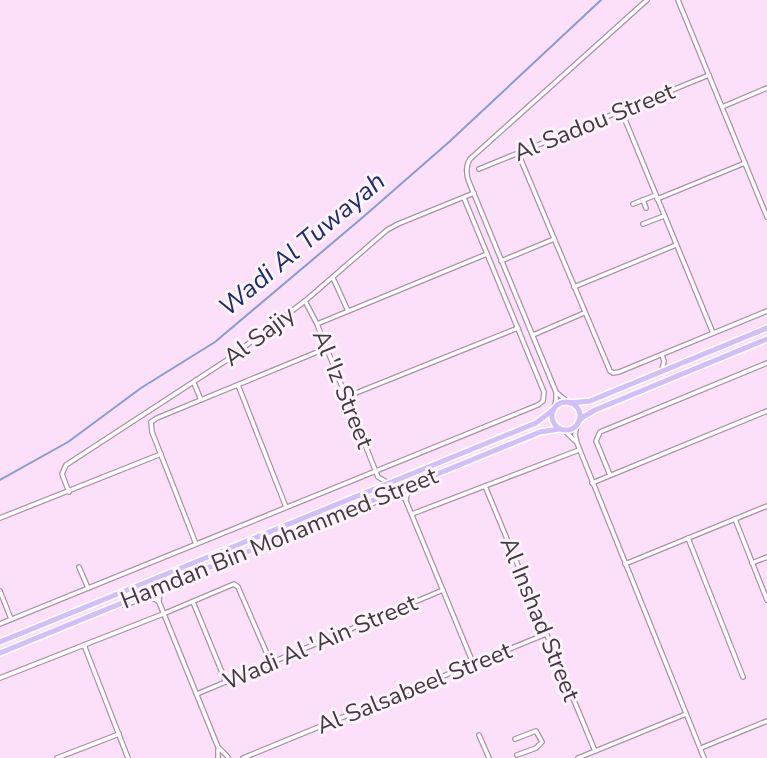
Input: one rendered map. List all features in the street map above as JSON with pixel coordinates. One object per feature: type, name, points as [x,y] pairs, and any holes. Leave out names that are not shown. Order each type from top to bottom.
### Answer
[{"type":"main road","points":[[767,328],[590,401],[560,404],[553,409],[553,422],[561,429],[571,429],[595,410],[767,339]]},
{"type":"main road","points":[[569,403],[578,409],[578,424]]},
{"type":"main road","name":"Hamdan Bin Mohammed Street","points":[[0,642],[536,423],[553,409]]},
{"type":"main road","name":"Hamdan Bin Mohammed Street","points":[[0,653],[541,432],[561,429]]},
{"type":"street","points":[[553,409],[555,392],[466,174],[467,166],[470,159],[647,0]]},
{"type":"street","points":[[678,0],[767,217]]},
{"type":"street","name":"Al Sadou Street","points":[[480,169],[709,75]]},
{"type":"street","points":[[722,107],[767,88]]},
{"type":"street","points":[[621,110],[713,333]]},
{"type":"street","points":[[518,153],[610,371],[617,372],[662,355],[767,311]]},
{"type":"street","points":[[633,204],[745,163]]},
{"type":"street","name":"Al Sajiy","points":[[69,492],[62,474],[66,465],[194,383],[305,301],[393,227],[474,193]]},
{"type":"street","points":[[0,624],[544,401],[544,391],[464,198]]},
{"type":"street","points":[[643,200],[646,208]]},
{"type":"street","points":[[643,224],[664,216]]},
{"type":"street","points":[[501,261],[554,239]]},
{"type":"street","points":[[574,287],[676,245]]},
{"type":"street","points":[[317,324],[487,254]]},
{"type":"street","points":[[333,278],[348,311]]},
{"type":"street","points":[[503,292],[513,287]]},
{"type":"street","name":"Al 'Iz Street","points":[[305,301],[317,324],[376,471],[379,477],[389,483]]},
{"type":"street","points":[[533,335],[584,313]]},
{"type":"street","points":[[346,397],[518,328]]},
{"type":"street","points":[[197,544],[151,429],[153,420],[327,348]]},
{"type":"street","points":[[661,372],[664,361],[662,355]]},
{"type":"street","points":[[664,361],[674,367]]},
{"type":"street","points":[[610,475],[596,441],[600,432],[767,363]]},
{"type":"street","points":[[194,383],[201,400]]},
{"type":"street","points":[[238,385],[286,507]]},
{"type":"street","points":[[555,392],[569,403]]},
{"type":"street","points":[[593,483],[767,411]]},
{"type":"street","points":[[578,424],[575,434],[579,450],[704,758]]},
{"type":"street","points":[[561,429],[577,443]]},
{"type":"street","points":[[412,514],[579,450]]},
{"type":"street","points":[[0,518],[161,454]]},
{"type":"street","points":[[406,501],[410,489],[436,474]]},
{"type":"street","name":"Al 'Iz Street","points":[[375,488],[379,477]]},
{"type":"street","name":"Al Inshad Street","points":[[485,486],[594,751]]},
{"type":"street","points":[[361,504],[396,495],[406,501],[474,663]]},
{"type":"street","points":[[625,564],[767,506]]},
{"type":"street","points":[[734,519],[767,600]]},
{"type":"street","points":[[688,538],[743,677]]},
{"type":"street","points":[[752,563],[767,557]]},
{"type":"street","points":[[79,567],[88,589]]},
{"type":"street","points":[[190,575],[162,591],[159,602],[218,747],[220,758],[230,757]]},
{"type":"street","points":[[0,678],[234,584],[239,587],[271,663]]},
{"type":"street","name":"Wadi Al 'Ain Street","points":[[197,694],[443,590]]},
{"type":"street","points":[[0,591],[11,619]]},
{"type":"street","points":[[112,607],[148,597],[159,602]]},
{"type":"street","points":[[193,602],[226,682]]},
{"type":"street","name":"Al Salsabeel Street","points":[[242,758],[546,634]]},
{"type":"street","points":[[84,645],[128,758]]},
{"type":"street","points":[[581,757],[686,714]]},
{"type":"street","points":[[700,748],[767,721]]},
{"type":"street","points":[[515,739],[535,731],[542,743],[517,755]]},
{"type":"street","points":[[57,758],[118,734]]},
{"type":"street","points":[[479,735],[489,758]]},
{"type":"street","points":[[218,747],[230,757]]},
{"type":"street","points":[[528,751],[532,758]]},
{"type":"waterway","name":"Wadi Al Tuwayah","points":[[0,480],[68,442],[141,388],[215,342],[449,142],[601,0]]}]
